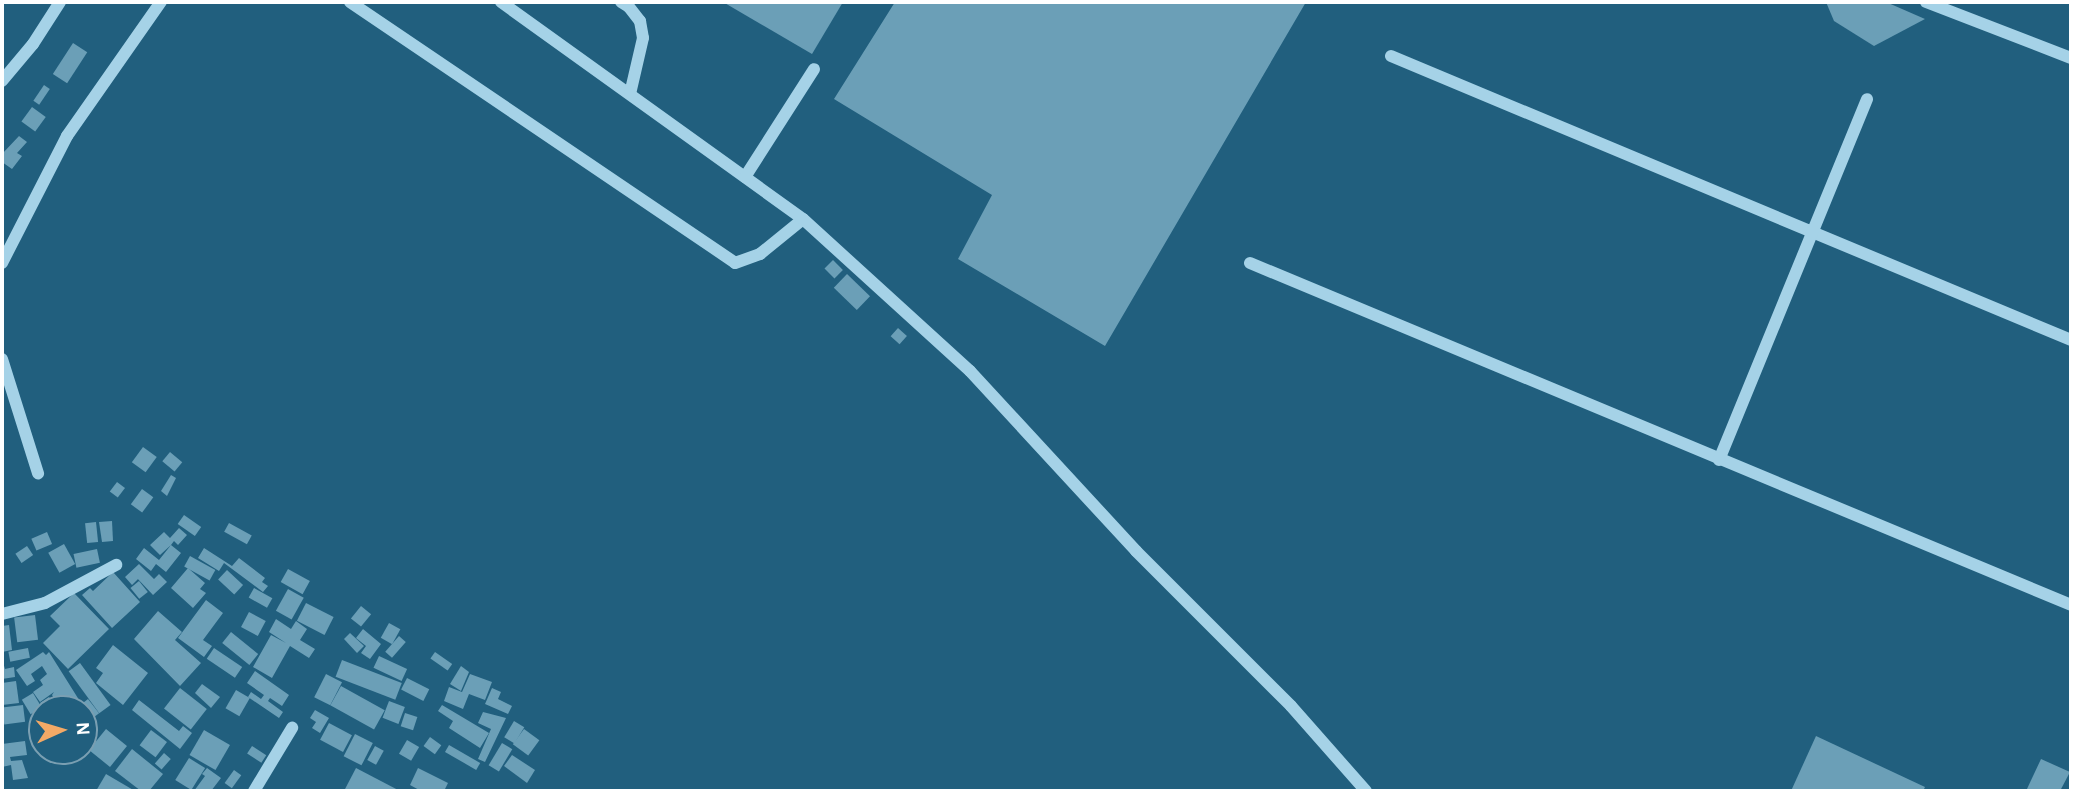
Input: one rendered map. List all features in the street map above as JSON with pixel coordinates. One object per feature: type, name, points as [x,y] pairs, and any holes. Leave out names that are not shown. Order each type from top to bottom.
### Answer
[{"type":"street","points":[[2,81],[33,44],[60,2]]},
{"type":"street","points":[[2,263],[67,136],[161,2]]},
{"type":"street","points":[[350,2],[735,263],[760,254],[803,219]]},
{"type":"street","points":[[501,2],[803,219],[970,372],[1136,551],[1291,706],[1366,791]]},
{"type":"street","points":[[621,2],[629,7],[640,22],[643,38],[630,94]]},
{"type":"street","points":[[1926,2],[2071,58]]},
{"type":"street","points":[[1391,56],[2071,340]]},
{"type":"street","points":[[745,177],[814,69]]},
{"type":"street","points":[[1719,460],[1810,232],[1867,99]]},
{"type":"street","points":[[1250,263],[2071,605]]},
{"type":"street","points":[[2,359],[38,473]]},
{"type":"street","points":[[2,614],[45,603],[116,565]]},
{"type":"street","points":[[254,791],[292,728]]},
{"type":"building","points":[[723,2],[843,2],[812,54]]},
{"type":"building","points":[[895,2],[1306,2],[1105,346],[958,259],[992,195],[834,99]]},
{"type":"building","points":[[1826,2],[1886,2],[1925,19],[1874,46],[1834,21]]},
{"type":"building","points":[[73,43],[87,52],[67,83],[53,74]]},
{"type":"building","points":[[44,85],[50,89],[39,105],[33,101]]},
{"type":"building","points":[[32,107],[46,117],[35,132],[21,122]]},
{"type":"building","points":[[19,136],[27,142],[17,153],[22,156],[12,169],[2,162],[2,154]]},
{"type":"building","points":[[833,260],[843,270],[834,278],[825,268]]},
{"type":"building","points":[[847,274],[870,296],[857,310],[834,288]]},
{"type":"building","points":[[898,328],[907,336],[900,344],[891,336]]},
{"type":"building","points":[[143,447],[157,457],[146,472],[132,462]]},
{"type":"building","points":[[170,452],[182,462],[175,471],[162,461]]},
{"type":"building","points":[[171,475],[176,478],[167,496],[161,491]]},
{"type":"building","points":[[117,482],[125,488],[118,498],[110,492]]},
{"type":"building","points":[[142,489],[153,497],[142,513],[131,504]]},
{"type":"building","points":[[184,515],[201,527],[195,536],[178,524]]},
{"type":"building","points":[[112,521],[113,541],[102,542],[99,522]]},
{"type":"building","points":[[96,522],[98,542],[87,543],[85,523]]},
{"type":"building","points":[[229,523],[252,536],[247,544],[224,532]]},
{"type":"building","points":[[179,528],[187,535],[178,545],[174,541],[160,555],[150,545],[164,532],[170,538]]},
{"type":"building","points":[[47,532],[52,544],[36,551],[31,539]]},
{"type":"building","points":[[64,544],[75,564],[59,573],[48,553]]},
{"type":"building","points":[[171,545],[181,553],[166,572],[156,564],[151,571],[136,559],[144,548],[159,560]]},
{"type":"building","points":[[27,546],[33,555],[22,563],[15,554]]},
{"type":"building","points":[[204,548],[232,566],[239,558],[265,578],[262,582],[268,586],[263,592],[224,563],[219,571],[198,558]]},
{"type":"building","points":[[97,549],[100,563],[76,568],[74,554]]},
{"type":"building","points":[[190,556],[215,570],[210,581],[184,566]]},
{"type":"building","points":[[139,564],[154,579],[159,574],[167,582],[153,595],[138,579],[132,585],[125,577]]},
{"type":"building","points":[[188,568],[205,583],[200,589],[206,593],[193,608],[171,588]]},
{"type":"building","points":[[288,569],[310,581],[303,594],[281,582]]},
{"type":"building","points":[[227,570],[243,585],[234,595],[218,580]]},
{"type":"building","points":[[113,572],[140,602],[112,628],[82,595],[90,588],[93,591]]},
{"type":"building","points":[[139,581],[148,592],[139,599],[130,588]]},
{"type":"building","points":[[254,588],[272,598],[267,608],[249,598]]},
{"type":"building","points":[[288,589],[304,598],[292,620],[276,611]]},
{"type":"building","points":[[74,593],[109,629],[68,669],[43,643],[60,626],[50,616]]},
{"type":"building","points":[[206,600],[223,613],[203,640],[212,646],[204,657],[178,638]]},
{"type":"building","points":[[306,603],[334,617],[325,635],[297,621]]},
{"type":"building","points":[[361,606],[371,614],[361,627],[351,618]]},
{"type":"building","points":[[158,611],[182,632],[175,640],[201,663],[180,686],[134,639]]},
{"type":"building","points":[[249,612],[266,621],[258,636],[241,627]]},
{"type":"building","points":[[35,615],[38,640],[17,642],[14,618]]},
{"type":"building","points":[[276,619],[291,629],[296,621],[307,629],[300,640],[315,649],[309,658],[290,646],[272,678],[253,667],[271,635],[286,643],[269,632]]},
{"type":"building","points":[[389,623],[400,629],[392,644],[381,638]]},
{"type":"building","points":[[9,625],[12,650],[2,652],[2,626]]},
{"type":"building","points":[[363,629],[381,644],[370,659],[361,653],[366,646],[356,638]]},
{"type":"building","points":[[231,632],[258,654],[249,665],[222,643]]},
{"type":"building","points":[[350,633],[364,646],[357,653],[344,639]]},
{"type":"building","points":[[399,636],[406,642],[392,658],[385,652]]},
{"type":"building","points":[[113,645],[148,673],[123,705],[96,683],[103,673],[96,668]]},
{"type":"building","points":[[28,648],[30,658],[10,662],[8,652]]},
{"type":"building","points":[[214,648],[242,667],[235,678],[207,659]]},
{"type":"building","points":[[43,652],[46,655],[49,652],[76,695],[52,695],[54,692],[50,695],[35,695],[33,692],[43,685],[40,680],[47,674],[42,666],[31,674],[35,681],[27,686],[16,670]]},
{"type":"building","points":[[435,652],[452,664],[448,671],[430,659]]},
{"type":"building","points":[[379,656],[407,669],[402,681],[374,668]]},
{"type":"building","points":[[2,659],[5,669],[14,667],[15,677],[2,679]]},
{"type":"building","points":[[342,660],[402,683],[395,700],[336,677]]},
{"type":"building","points":[[80,663],[111,705],[99,713],[98,695],[86,695],[69,671]]},
{"type":"building","points":[[461,666],[469,672],[461,691],[450,684]]},
{"type":"building","points":[[255,671],[289,695],[282,706],[270,698],[268,701],[283,712],[279,718],[248,697],[251,692],[261,699],[264,695],[247,683]]},
{"type":"building","points":[[326,674],[342,682],[330,705],[314,697]]},
{"type":"building","points":[[470,674],[492,682],[485,700],[469,694],[463,709],[444,701],[449,687],[462,692]]},
{"type":"building","points":[[407,678],[429,689],[423,701],[401,690]]},
{"type":"building","points":[[16,681],[19,703],[2,705],[2,683]]},
{"type":"building","points":[[202,684],[220,697],[211,708],[195,693]]},
{"type":"building","points":[[341,686],[385,710],[374,729],[330,705]]},
{"type":"building","points":[[180,688],[207,709],[191,729],[164,708]]},
{"type":"building","points":[[492,688],[501,692],[498,699],[512,706],[508,714],[485,704]]},
{"type":"building","points":[[236,690],[250,698],[239,716],[226,708]]},
{"type":"building","points":[[28,696],[28,710],[22,700]]},
{"type":"building","points":[[139,700],[179,731],[183,726],[192,733],[180,749],[132,710]]},
{"type":"building","points":[[389,701],[405,707],[398,724],[383,718]]},
{"type":"building","points":[[23,705],[25,722],[4,724],[2,708]]},
{"type":"building","points":[[442,705],[489,733],[480,748],[449,728],[453,721],[438,711]]},
{"type":"building","points":[[315,710],[329,718],[320,733],[312,728],[316,722],[310,718]]},
{"type":"building","points":[[483,712],[506,718],[485,762],[478,759],[491,729],[478,723]]},
{"type":"building","points":[[405,713],[417,717],[413,730],[401,726]]},
{"type":"building","points":[[514,721],[524,727],[515,743],[504,737]]},
{"type":"building","points":[[329,723],[352,735],[343,752],[320,740]]},
{"type":"building","points":[[106,729],[127,746],[110,767],[98,757],[98,739]]},
{"type":"building","points":[[524,729],[539,740],[528,756],[513,744]]},
{"type":"building","points":[[151,730],[167,742],[156,757],[140,745]]},
{"type":"building","points":[[204,730],[230,745],[215,770],[190,755]]},
{"type":"building","points":[[355,734],[373,743],[361,765],[344,756]]},
{"type":"building","points":[[1816,736],[1925,787],[1923,791],[1791,791]]},
{"type":"building","points":[[430,737],[441,745],[435,754],[424,746]]},
{"type":"building","points":[[407,740],[419,747],[411,761],[399,754]]},
{"type":"building","points":[[25,741],[27,755],[10,757],[11,761],[22,760],[28,778],[13,780],[11,765],[2,767],[2,744]]},
{"type":"building","points":[[502,743],[512,749],[499,771],[489,765]]},
{"type":"building","points":[[449,745],[480,763],[476,770],[445,752]]},
{"type":"building","points":[[252,746],[266,755],[261,763],[247,754]]},
{"type":"building","points":[[375,746],[384,751],[376,765],[367,760]]},
{"type":"building","points":[[132,749],[163,774],[149,791],[141,791],[115,771]]},
{"type":"building","points":[[164,753],[171,759],[162,769],[155,764]]},
{"type":"building","points":[[512,755],[535,770],[527,783],[504,766]]},
{"type":"building","points":[[189,758],[205,768],[191,790],[175,780]]},
{"type":"building","points":[[2041,759],[2070,772],[2060,791],[2026,791]]},
{"type":"building","points":[[207,768],[221,778],[211,791],[194,791],[205,776],[202,774]]},
{"type":"building","points":[[356,768],[400,791],[344,791]]},
{"type":"building","points":[[418,768],[448,783],[444,791],[421,791],[410,785]]},
{"type":"building","points":[[234,770],[241,775],[232,788],[225,783]]},
{"type":"building","points":[[106,774],[135,791],[96,791]]}]
